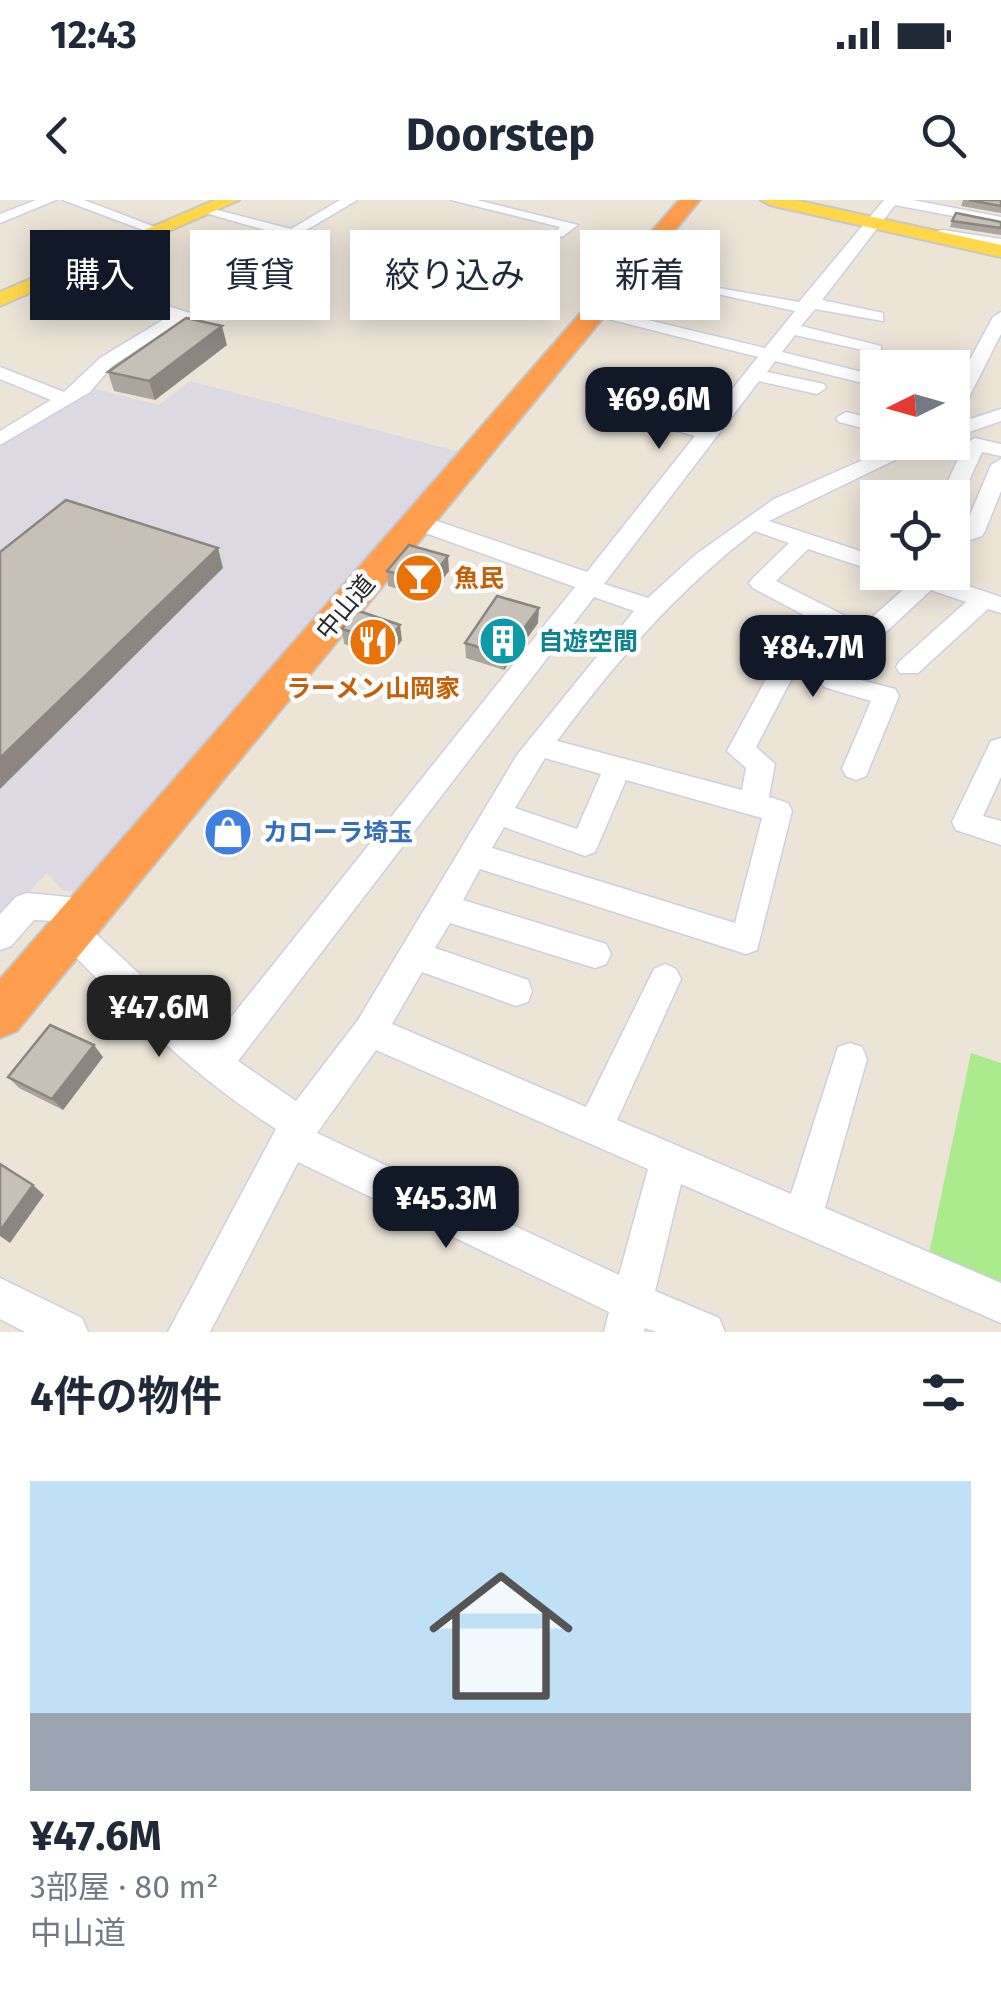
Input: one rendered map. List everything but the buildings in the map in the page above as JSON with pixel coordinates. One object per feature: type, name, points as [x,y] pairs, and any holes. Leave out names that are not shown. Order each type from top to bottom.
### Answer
[{"type":"highway","name":"中山道","points":[[664,230],[690,200]]},
{"type":"highway","name":"中山道","points":[[0,1014],[587,320]]},
{"type":"main road","points":[[156,230],[230,200]]},
{"type":"main road","points":[[770,200],[1001,250]]},
{"type":"main road","points":[[0,300],[30,287]]},
{"type":"street","points":[[0,220],[50,200]]},
{"type":"street","points":[[70,200],[156,230]]},
{"type":"street","points":[[202,210],[293,234],[350,200]]},
{"type":"street","points":[[458,200],[571,225],[562,233]]},
{"type":"street","points":[[523,214],[543,200]]},
{"type":"street","points":[[214,1065],[890,200],[948,207],[1001,221]]},
{"type":"street","points":[[948,207],[925,234],[1001,250]]},
{"type":"street","points":[[720,290],[877,317]]},
{"type":"street","points":[[6,430],[83,388],[106,362],[185,314],[170,309]]},
{"type":"street","points":[[970,377],[996,337],[1001,317]]},
{"type":"street","points":[[634,320],[860,377]]},
{"type":"street","points":[[788,328],[876,350]]},
{"type":"street","points":[[0,372],[66,399]]},
{"type":"street","points":[[752,374],[817,388]]},
{"type":"street","points":[[646,394],[721,414]]},
{"type":"street","points":[[970,404],[1001,413]]},
{"type":"street","points":[[636,413],[706,433]]},
{"type":"street","points":[[970,425],[1001,413]]},
{"type":"street","points":[[846,418],[860,422]]},
{"type":"street","points":[[958,480],[975,444],[1001,450]]},
{"type":"street","points":[[188,1332],[296,1131],[370,1031],[538,746],[651,608],[703,560],[782,504],[881,460]]},
{"type":"street","points":[[970,515],[1001,465]]},
{"type":"street","points":[[416,522],[651,608]]},
{"type":"street","points":[[752,523],[860,559]]},
{"type":"street","points":[[970,533],[1001,538]]},
{"type":"street","points":[[804,540],[761,583],[866,637]]},
{"type":"street","points":[[856,769],[886,696],[832,681],[866,637],[917,590]]},
{"type":"street","points":[[956,590],[995,602]]},
{"type":"street","points":[[909,666],[995,602]]},
{"type":"street","points":[[754,805],[761,764],[741,750],[780,676]]},
{"type":"street","points":[[473,854],[746,940],[778,812],[538,746]]},
{"type":"street","points":[[1001,748],[966,822],[1001,833]]},
{"type":"street","points":[[497,813],[585,844],[617,768]]},
{"type":"street","points":[[0,936],[27,906],[79,920],[145,1006],[296,1131],[628,1317],[705,1332]]},
{"type":"street","points":[[442,906],[595,954]]},
{"type":"street","points":[[414,955],[516,991]]},
{"type":"street","points":[[595,1128],[664,980]]},
{"type":"street","points":[[370,1031],[1001,1302]]},
{"type":"street","points":[[803,1217],[850,1058]]},
{"type":"street","points":[[628,1317],[669,1160]]},
{"type":"street","points":[[0,1298],[68,1332]]},
{"type":"shaded area","points":[[190,381],[460,452],[81,890],[63,891],[47,873],[0,923],[0,443],[92,388],[159,405]]},
{"type":"green space","points":[[971,1053],[1001,1063],[1001,1295],[927,1263]]},
{"type":"place","name":"魚民","points":[[419,578]]},
{"type":"place","name":"自遊空間","points":[[503,641]]},
{"type":"place","name":"ラーメン山岡家","points":[[373,642]]},
{"type":"place","name":"カローラ埼玉","points":[[228,832]]}]
